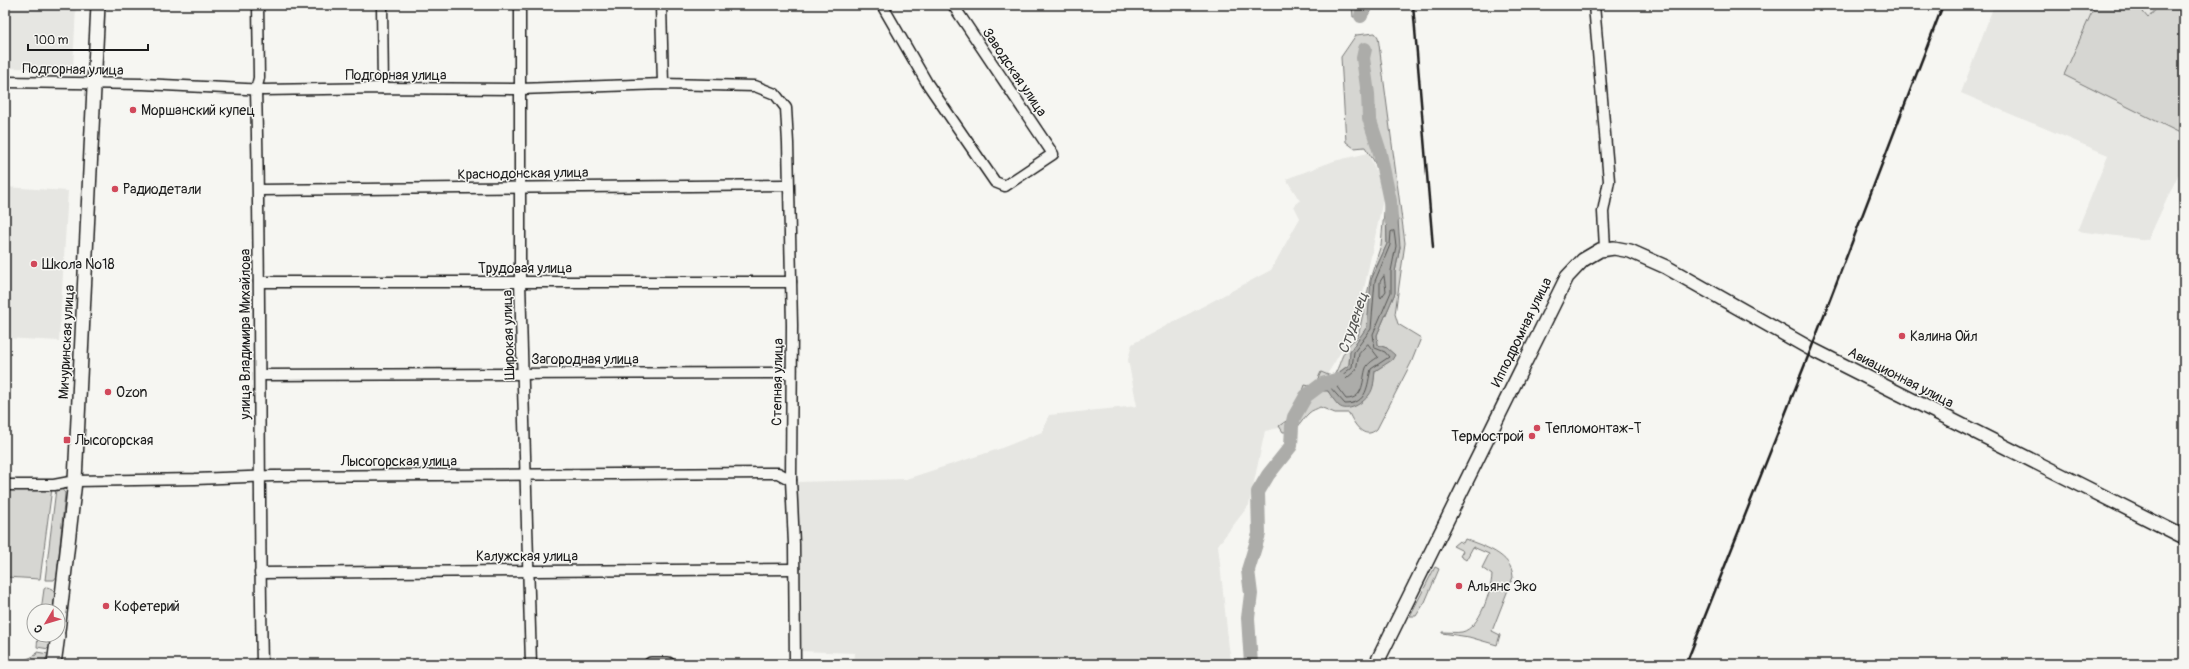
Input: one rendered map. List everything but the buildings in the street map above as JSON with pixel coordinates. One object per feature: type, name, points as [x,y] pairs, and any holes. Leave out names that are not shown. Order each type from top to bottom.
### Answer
[{"type":"main road","name":"Мичуринская улица","points":[[61,603],[75,481],[98,5]]},
{"type":"main road","name":"Авиационная улица","points":[[1605,248],[1630,251],[1666,267],[1811,348],[2184,537]]},
{"type":"main road","name":"Ипподромная улица","points":[[1376,664],[1567,277],[1583,260],[1605,248]]},
{"type":"main road","points":[[54,664],[57,643]]},
{"type":"main road","points":[[652,664],[668,664]]},
{"type":"street","name":"улица Владимира Михайлова","points":[[258,5],[259,78],[256,90],[259,190],[259,476],[262,664]]},
{"type":"street","points":[[382,5],[383,88]]},
{"type":"street","name":"Широкая улица","points":[[520,5],[520,282],[531,664]]},
{"type":"street","points":[[662,5],[663,84]]},
{"type":"street","name":"Заводская улица","points":[[882,5],[927,83],[995,182],[1005,186],[1053,154],[953,5]]},
{"type":"street","points":[[1594,5],[1608,181],[1603,212],[1605,248]]},
{"type":"street","name":"Подгорная улица","points":[[5,82],[143,84],[256,90],[383,88],[520,89],[663,84],[755,86],[772,91],[782,102]]},
{"type":"street","name":"Степная улица","points":[[782,102],[787,115],[791,282],[791,480],[795,664]]},
{"type":"street","name":"Краснодонская улица","points":[[259,190],[788,185]]},
{"type":"street","name":"Трудовая улица","points":[[259,282],[791,282]]},
{"type":"street","name":"Загородная улица","points":[[260,375],[414,376],[523,373],[790,373]]},
{"type":"street","name":"Лысогорская улица","points":[[5,485],[54,485],[75,481],[195,480],[259,476],[778,473],[791,480]]},
{"type":"street","name":"Калужская улица","points":[[260,573],[794,569]]},
{"type":"shaded area","points":[[5,5],[76,5],[73,69],[5,68]]},
{"type":"shaded area","points":[[1352,5],[1374,5],[1368,15],[1353,17]]},
{"type":"shaded area","points":[[1994,5],[2184,5],[2184,177],[2178,175],[2148,240],[2077,231],[2108,155],[1961,93]]},
{"type":"shaded area","points":[[2095,5],[2149,5],[2143,12],[2148,18],[2160,5],[2184,5],[2184,135],[2064,75]]},
{"type":"shaded area","points":[[1375,33],[1378,37],[1405,243],[1395,314],[1398,324],[1421,338],[1411,363],[1377,429],[1368,433],[1364,432],[1360,430],[1349,413],[1335,413],[1320,407],[1309,413],[1296,429],[1283,432],[1279,426],[1289,419],[1297,408],[1305,385],[1314,387],[1321,372],[1332,377],[1322,384],[1340,406],[1373,386],[1375,371],[1383,365],[1387,348],[1378,345],[1377,335],[1395,293],[1395,272],[1400,247],[1390,201],[1386,208],[1387,244],[1373,274],[1367,327],[1350,351],[1349,365],[1334,376],[1348,346],[1358,337],[1371,276],[1381,245],[1386,190],[1374,161],[1365,147],[1354,148],[1346,142],[1341,57],[1356,35]]},
{"type":"shaded area","points":[[1368,153],[1385,190],[1356,327],[1297,424],[1265,431],[1249,505],[1218,545],[1232,664],[854,664],[855,653],[799,651],[796,482],[906,479],[999,449],[1042,432],[1049,415],[1137,406],[1128,360],[1132,344],[1271,270],[1300,218],[1294,206],[1300,201],[1286,179],[1334,161]]},
{"type":"shaded area","name":"Школа №18","points":[[5,187],[68,191],[59,341],[5,338]]},
{"type":"shaded area","points":[[60,487],[65,493],[57,576],[54,580],[45,580],[56,489]]},
{"type":"shaded area","points":[[5,488],[52,488],[40,579],[5,577]]},
{"type":"shaded area","points":[[1465,539],[1495,552],[1508,562],[1511,569],[1513,577],[1492,631],[1500,635],[1497,645],[1469,637],[1442,633],[1462,632],[1468,629],[1474,624],[1487,599],[1492,575],[1482,568],[1489,554],[1473,547],[1466,560],[1460,556],[1463,551],[1453,546],[1459,541],[1463,543]]},
{"type":"shaded area","points":[[1435,567],[1439,569],[1425,602],[1416,616],[1410,616]]},
{"type":"shaded area","points":[[47,587],[52,589],[55,594],[54,603],[42,603],[44,589]]},
{"type":"shaded area","points":[[37,643],[50,643],[49,649],[37,647]]},
{"type":"shaded area","points":[[37,652],[48,654],[45,661],[39,664],[16,664],[36,655]]},
{"type":"water","points":[[1390,201],[1393,205],[1398,220],[1400,247],[1395,272],[1395,293],[1377,335],[1378,345],[1387,348],[1395,355],[1392,360],[1375,371],[1374,384],[1371,393],[1359,404],[1351,408],[1343,408],[1339,406],[1328,391],[1323,391],[1320,387],[1349,365],[1350,351],[1367,327],[1371,280],[1387,244],[1386,208]]},
{"type":"waterway","name":"Студенец","points":[[1361,16],[1364,5]]},
{"type":"waterway","name":"Студенец","points":[[1365,49],[1363,58],[1368,94],[1369,118],[1379,149],[1390,201],[1391,220]]},
{"type":"waterway","name":"Студенец","points":[[1251,664],[1248,618],[1251,594],[1248,570],[1259,534],[1258,492],[1268,475],[1291,446],[1294,417],[1306,396],[1322,384],[1339,379]]},
{"type":"railway","points":[[1413,5],[1433,247]]},
{"type":"railway","points":[[1686,664],[1811,349],[1943,5]]},
{"type":"place","name":"Моршанский купец","points":[[133,110]]},
{"type":"place","name":"Радиодетали","points":[[115,189]]},
{"type":"place","name":"Школа №18","points":[[34,264]]},
{"type":"place","name":"Калина Ойл","points":[[1902,336]]},
{"type":"place","name":"Ozon","points":[[108,392]]},
{"type":"place","name":"Тепломонтаж-Т","points":[[1537,428]]},
{"type":"place","name":"Термострой","points":[[1532,436]]},
{"type":"place","name":"Лысогорская","points":[[67,440]]},
{"type":"place","name":"Альянс Эко","points":[[1459,586]]},
{"type":"place","name":"Кофетерий","points":[[106,606]]}]
